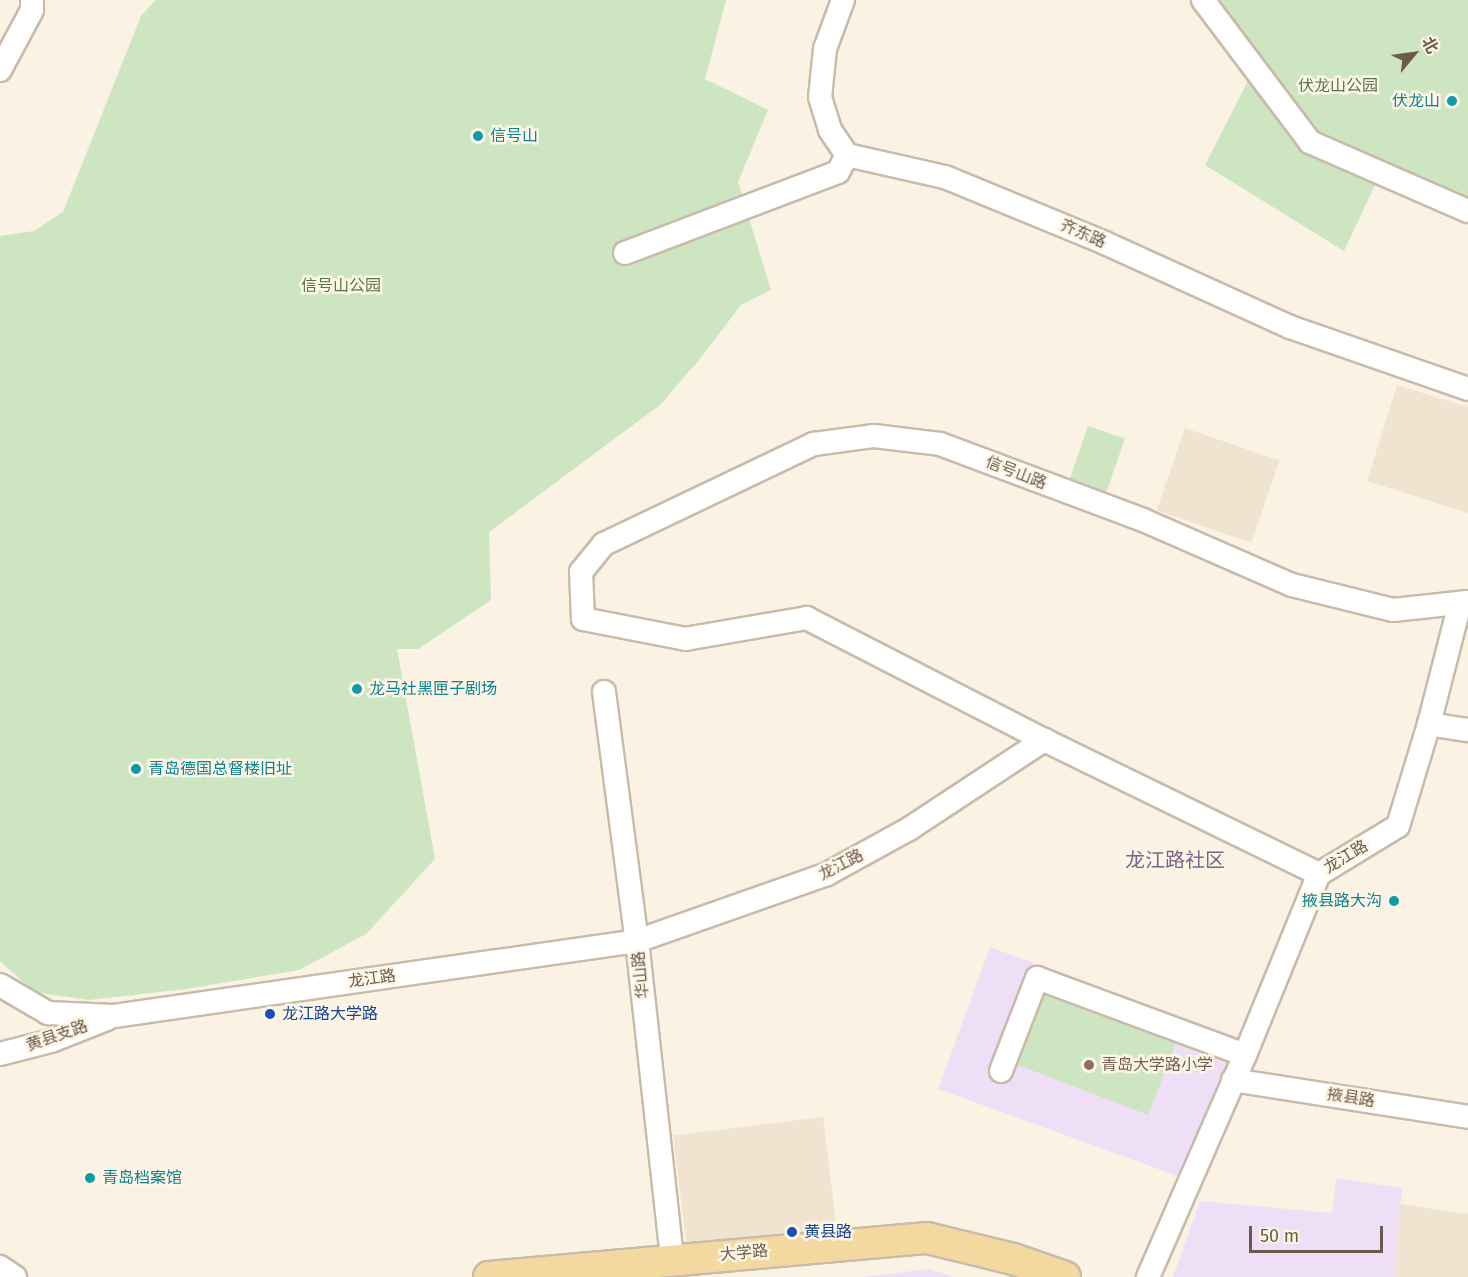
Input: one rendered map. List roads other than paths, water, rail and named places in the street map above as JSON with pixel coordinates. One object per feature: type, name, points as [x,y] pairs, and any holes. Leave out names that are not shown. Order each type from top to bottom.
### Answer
[{"type":"main road","name":"大学路","points":[[489,1277],[927,1238],[1013,1259],[1065,1277]]},
{"type":"street","points":[[0,70],[32,10],[32,0]]},
{"type":"street","points":[[625,253],[838,172],[847,155],[830,130],[820,97],[825,49],[843,0]]},
{"type":"street","points":[[1203,0],[1310,142],[1468,211]]},
{"type":"street","name":"齐东路","points":[[847,155],[945,177],[1105,243],[1290,327],[1468,389]]},
{"type":"street","name":"信号山路","points":[[1044,740],[807,618],[686,639],[583,620],[581,572],[604,544],[814,444],[874,436],[940,444],[1143,520],[1292,585],[1393,610],[1464,602]]},
{"type":"street","name":"龙江路","points":[[0,985],[48,1013],[114,1016],[637,941],[827,874],[909,829],[1044,740],[1319,874],[1398,826],[1464,602]]},
{"type":"street","name":"华山路","points":[[604,692],[637,941],[672,1260]]},
{"type":"street","points":[[1429,724],[1468,730]]},
{"type":"street","points":[[1148,1277],[1245,1055],[1319,874]]},
{"type":"street","points":[[1001,1071],[1037,978],[1245,1055]]},
{"type":"street","name":"黄县支路","points":[[0,1054],[51,1041],[114,1016]]},
{"type":"street","name":"掖县路","points":[[1233,1080],[1468,1117]]},
{"type":"street","points":[[0,1267],[15,1277]]},
{"type":"place","name":"伏龙山","points":[[1452,101]]},
{"type":"place","name":"信号山","points":[[478,136]]},
{"type":"place","name":"龙马社黑匣子剧场","points":[[357,689]]},
{"type":"place","name":"青岛德国总督楼旧址","points":[[136,769]]},
{"type":"place","name":"掖县路大沟","points":[[1394,901]]},
{"type":"place","name":"龙江路大学路","points":[[270,1014]]},
{"type":"place","name":"青岛大学路小学","points":[[1089,1065]]},
{"type":"place","name":"青岛档案馆","points":[[90,1178]]},
{"type":"place","name":"黄县路","points":[[792,1232]]},
{"type":"district","name":"龙江路社区","points":[[1175,860]]},
{"type":"park label","name":"伏龙山公园","points":[[1338,86]]},
{"type":"park label","name":"信号山公园","points":[[341,286]]}]
